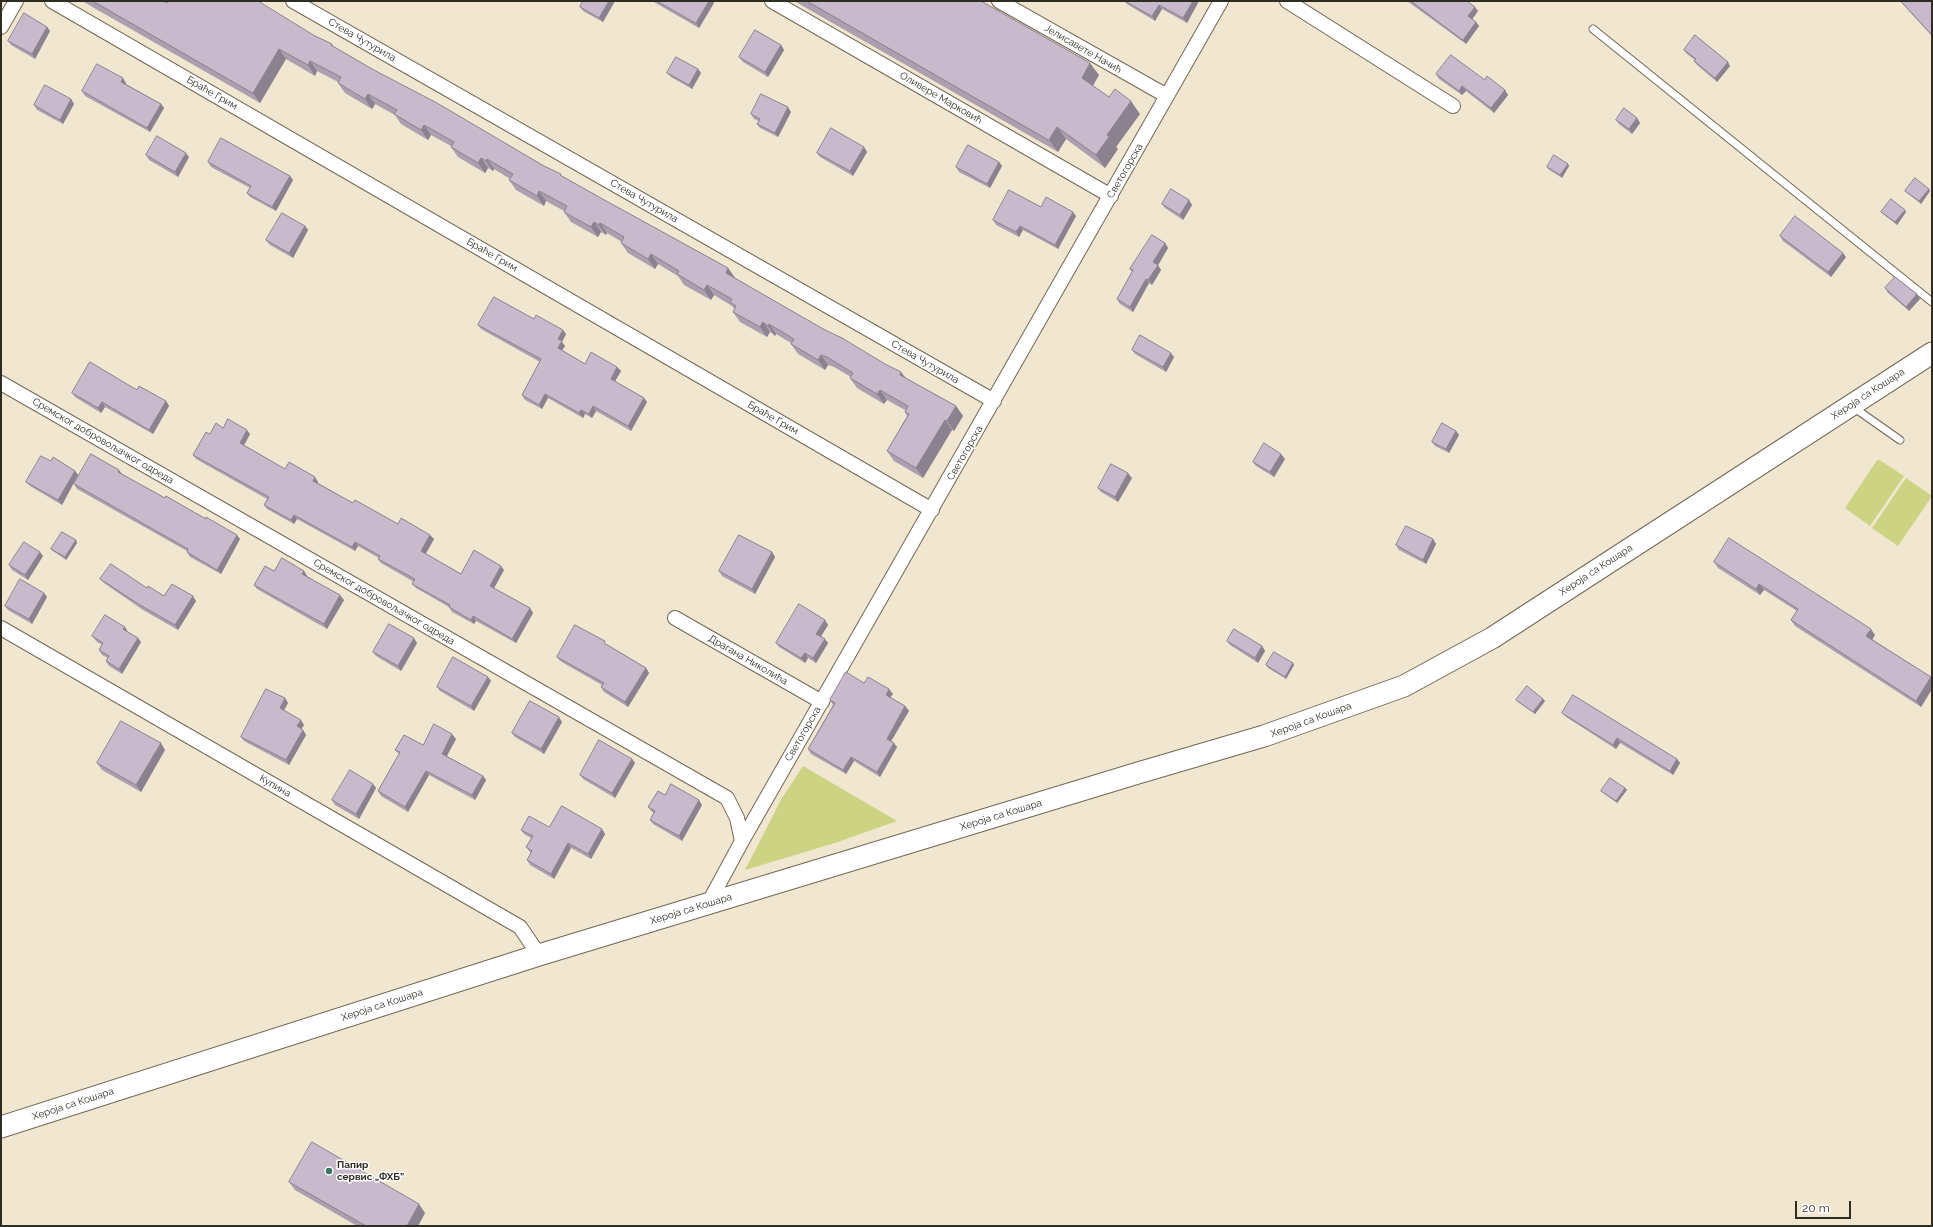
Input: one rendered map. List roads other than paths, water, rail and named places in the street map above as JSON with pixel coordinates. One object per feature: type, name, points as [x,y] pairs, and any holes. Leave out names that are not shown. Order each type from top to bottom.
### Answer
[{"type":"street","points":[[1,27],[16,1]]},
{"type":"street","name":"Браће Грим","points":[[52,1],[932,510]]},
{"type":"street","name":"Стева Чутурила","points":[[294,1],[994,401]]},
{"type":"street","name":"Оливере Марковић","points":[[772,1],[1111,196]]},
{"type":"street","name":"Јелисавете Начић","points":[[999,1],[1167,96]]},
{"type":"street","name":"Светогорска","points":[[708,904],[742,841],[1222,1]]},
{"type":"street","points":[[1287,1],[1453,106]]},
{"type":"street","name":"Хероја са Кошара","points":[[1,1127],[539,956],[1264,736],[1404,686],[1492,638],[1932,353]]},
{"type":"street","name":"Сремског добровољачког одреда","points":[[1,383],[727,798],[737,818],[742,841]]},
{"type":"street","name":"Драгана Николића","points":[[675,618],[822,702]]},
{"type":"street","name":"Купина","points":[[1,628],[520,927],[539,956]]},
{"type":"lane","points":[[1593,29],[1932,302]]},
{"type":"lane","points":[[1851,406],[1900,440]]},
{"type":"place","name":"Папир сервис „ФХБ”","points":[[329,1171]]}]
